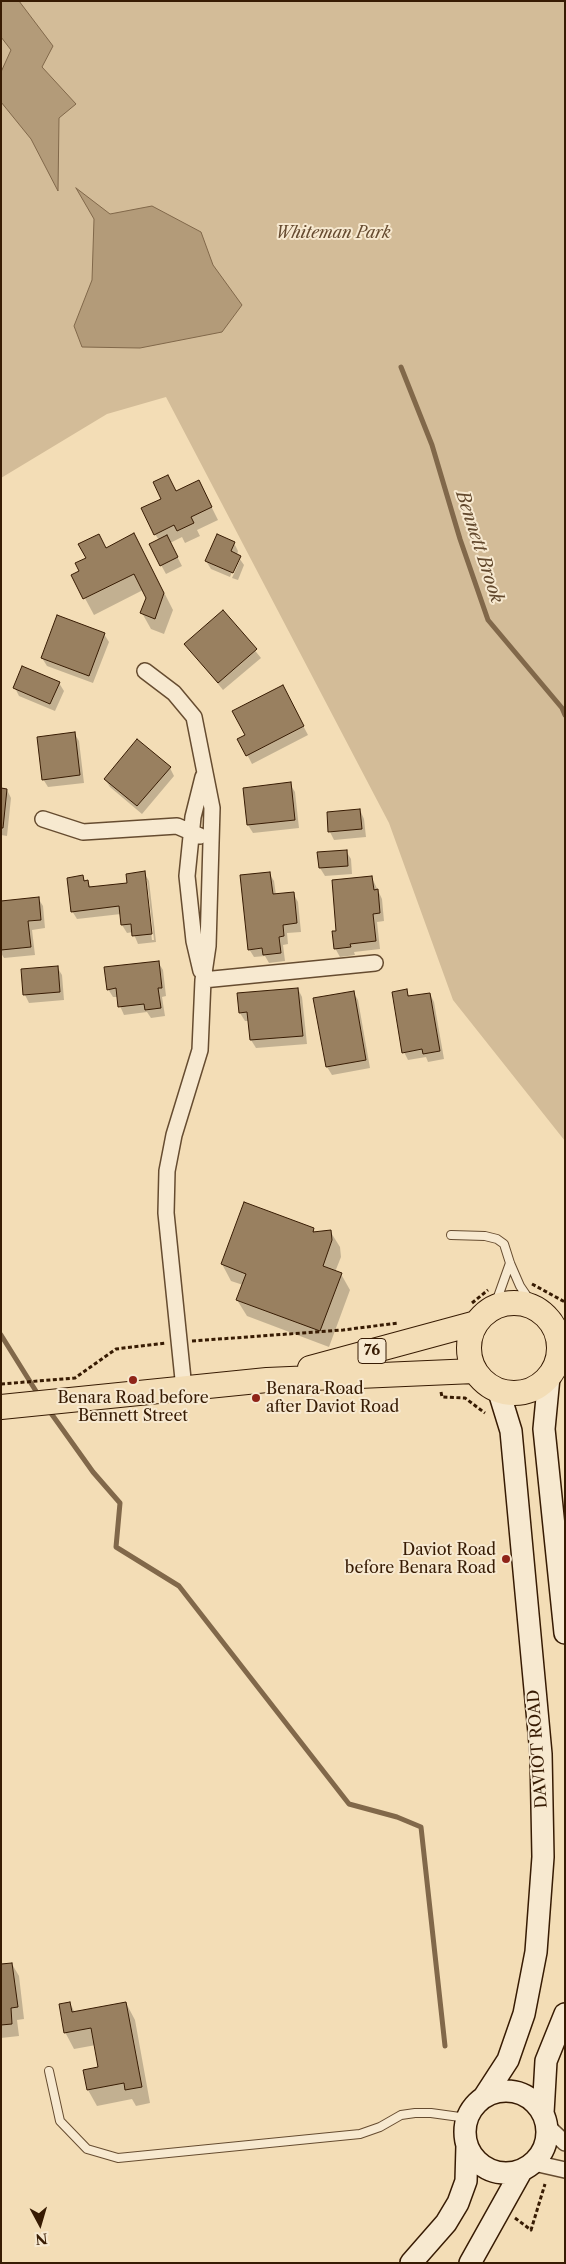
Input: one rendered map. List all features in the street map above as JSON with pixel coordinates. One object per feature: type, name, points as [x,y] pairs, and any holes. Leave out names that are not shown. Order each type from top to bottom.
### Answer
[{"type":"main road","name":"76","points":[[267,1380],[507,1304],[522,1304],[535,1308]]},
{"type":"main road","points":[[478,1313],[470,1334],[468,1346],[469,1359],[474,1371],[489,1387],[499,1392],[513,1394],[526,1392],[539,1386],[557,1368],[559,1325],[535,1308]]},
{"type":"main road","name":"76","points":[[1,1407],[42,1395],[184,1388],[267,1380],[474,1371]]},
{"type":"street","points":[[145,671],[174,693],[194,717],[201,743],[204,772],[212,808],[208,946],[203,980],[200,1050],[174,1135],[166,1171],[166,1213],[184,1388]]},
{"type":"street","points":[[203,980],[194,941],[187,876],[191,832],[204,772]]},
{"type":"street","points":[[43,819],[83,832],[177,826],[212,841]]},
{"type":"street","points":[[203,980],[375,963]]},
{"type":"street","points":[[557,1368],[544,1429],[565,1633]]},
{"type":"street","name":"DAVIOT ROAD","points":[[484,2097],[508,2060],[524,2014],[536,1952],[543,1857],[541,1754],[512,1441],[499,1392]]},
{"type":"street","points":[[470,2263],[528,2166],[542,2152],[547,2140],[545,2119],[546,2062],[565,2014]]},
{"type":"street","points":[[411,2263],[446,2222],[458,2203],[466,2181],[467,2145],[465,2131],[467,2118],[474,2106],[484,2097],[497,2092],[510,2091],[524,2094],[535,2102],[545,2119],[565,2143]]},
{"type":"street","points":[[467,2145],[473,2157],[483,2166],[495,2172],[509,2173],[528,2166],[565,2170]]},
{"type":"lane","points":[[452,1235],[485,1236],[498,1239],[504,1244],[510,1264],[535,1308]]},
{"type":"lane","points":[[478,1313],[504,1278],[510,1264]]},
{"type":"lane","points":[[49,2071],[60,2121],[87,2149],[118,2158],[360,2134],[380,2127],[401,2115],[415,2113],[431,2113],[467,2118]]},
{"type":"path","points":[[517,1277],[565,1302]]},
{"type":"path","points":[[478,1313],[494,1281],[504,1278]]},
{"type":"path","points":[[1,1384],[22,1382],[42,1395],[74,1378],[116,1349],[178,1342],[343,1330],[402,1322]]},
{"type":"path","points":[[509,2215],[531,2230],[545,2184]]},
{"type":"green space","name":"Whiteman Park","points":[[1,1],[565,1],[565,1141],[453,1000],[389,823],[166,397],[107,414],[1,478]]},
{"type":"shaded area","points":[[1,1],[19,1],[53,46],[42,67],[76,104],[59,118],[58,191],[31,139],[1,102],[1,72],[11,50],[1,37]]},
{"type":"shaded area","points":[[76,188],[110,214],[152,206],[201,232],[213,265],[242,305],[222,332],[140,348],[82,347],[74,326],[92,280],[94,219]]},
{"type":"building","points":[[168,475],[176,491],[199,480],[212,507],[191,517],[194,523],[177,531],[174,525],[154,535],[141,508],[161,499],[153,482]]},
{"type":"building","points":[[134,533],[164,593],[155,619],[140,613],[146,598],[134,574],[83,599],[71,575],[79,571],[75,563],[86,558],[78,544],[99,534],[106,548]]},
{"type":"building","points":[[217,534],[235,542],[231,551],[241,556],[233,573],[205,561]]},
{"type":"building","points":[[167,535],[178,557],[160,566],[149,544]]},
{"type":"building","points":[[223,610],[257,649],[218,683],[184,644]]},
{"type":"building","points":[[57,615],[105,633],[89,676],[41,658]]},
{"type":"building","points":[[22,666],[60,682],[50,704],[13,688]]},
{"type":"building","points":[[283,685],[304,726],[246,756],[237,739],[245,735],[232,711]]},
{"type":"building","points":[[75,732],[80,775],[42,780],[37,737]]},
{"type":"building","points":[[137,739],[171,767],[137,806],[104,779]]},
{"type":"building","points":[[291,782],[295,820],[247,825],[243,788]]},
{"type":"building","points":[[1,788],[7,789],[3,828],[1,828]]},
{"type":"building","points":[[360,809],[362,829],[328,832],[327,812]]},
{"type":"building","points":[[347,850],[348,866],[319,868],[317,852]]},
{"type":"building","points":[[145,871],[152,934],[132,936],[131,924],[121,925],[119,906],[71,912],[67,878],[83,875],[84,881],[88,880],[89,887],[127,883],[126,874]]},
{"type":"building","points":[[270,872],[273,894],[294,892],[297,923],[283,925],[284,936],[279,937],[281,953],[263,955],[262,948],[248,950],[240,875]]},
{"type":"building","points":[[372,876],[374,890],[378,889],[380,913],[373,914],[376,941],[350,944],[351,947],[334,949],[332,931],[336,931],[332,880]]},
{"type":"building","points":[[39,897],[41,920],[28,921],[31,947],[1,950],[1,901]]},
{"type":"building","points":[[159,961],[162,988],[158,988],[161,1008],[145,1010],[144,1004],[118,1007],[116,988],[107,990],[104,967]]},
{"type":"building","points":[[58,966],[60,992],[23,995],[21,969]]},
{"type":"building","points":[[298,988],[303,1036],[250,1040],[247,1012],[239,1013],[237,993]]},
{"type":"building","points":[[407,989],[408,996],[430,993],[440,1051],[423,1054],[422,1049],[402,1053],[392,992]]},
{"type":"building","points":[[354,991],[366,1060],[326,1067],[313,998]]},
{"type":"building","points":[[244,1202],[314,1228],[313,1232],[331,1230],[332,1240],[323,1266],[342,1273],[320,1331],[236,1300],[246,1274],[221,1264]]},
{"type":"building","points":[[12,1963],[18,2007],[11,2008],[12,2024],[1,2025],[1,1964]]},
{"type":"building","points":[[70,2002],[72,2012],[126,2002],[142,2087],[125,2090],[124,2083],[87,2090],[83,2070],[98,2067],[91,2028],[64,2033],[59,2004]]},
{"type":"waterway","name":"Bennett Brook","points":[[401,367],[432,445],[460,539],[488,620],[562,708],[565,715]]},
{"type":"waterway","points":[[1,1335],[39,1396]]},
{"type":"waterway","points":[[48,1409],[93,1472],[120,1503],[116,1547],[179,1586],[349,1804],[397,1817],[421,1827],[445,2046]]},
{"type":"place","name":"Benara Road before Bennett Street","points":[[133,1380]]},
{"type":"place","name":"Benara Road after Daviot Road","points":[[256,1398]]},
{"type":"place","name":"Daviot Road before Benara Road","points":[[506,1559]]}]
